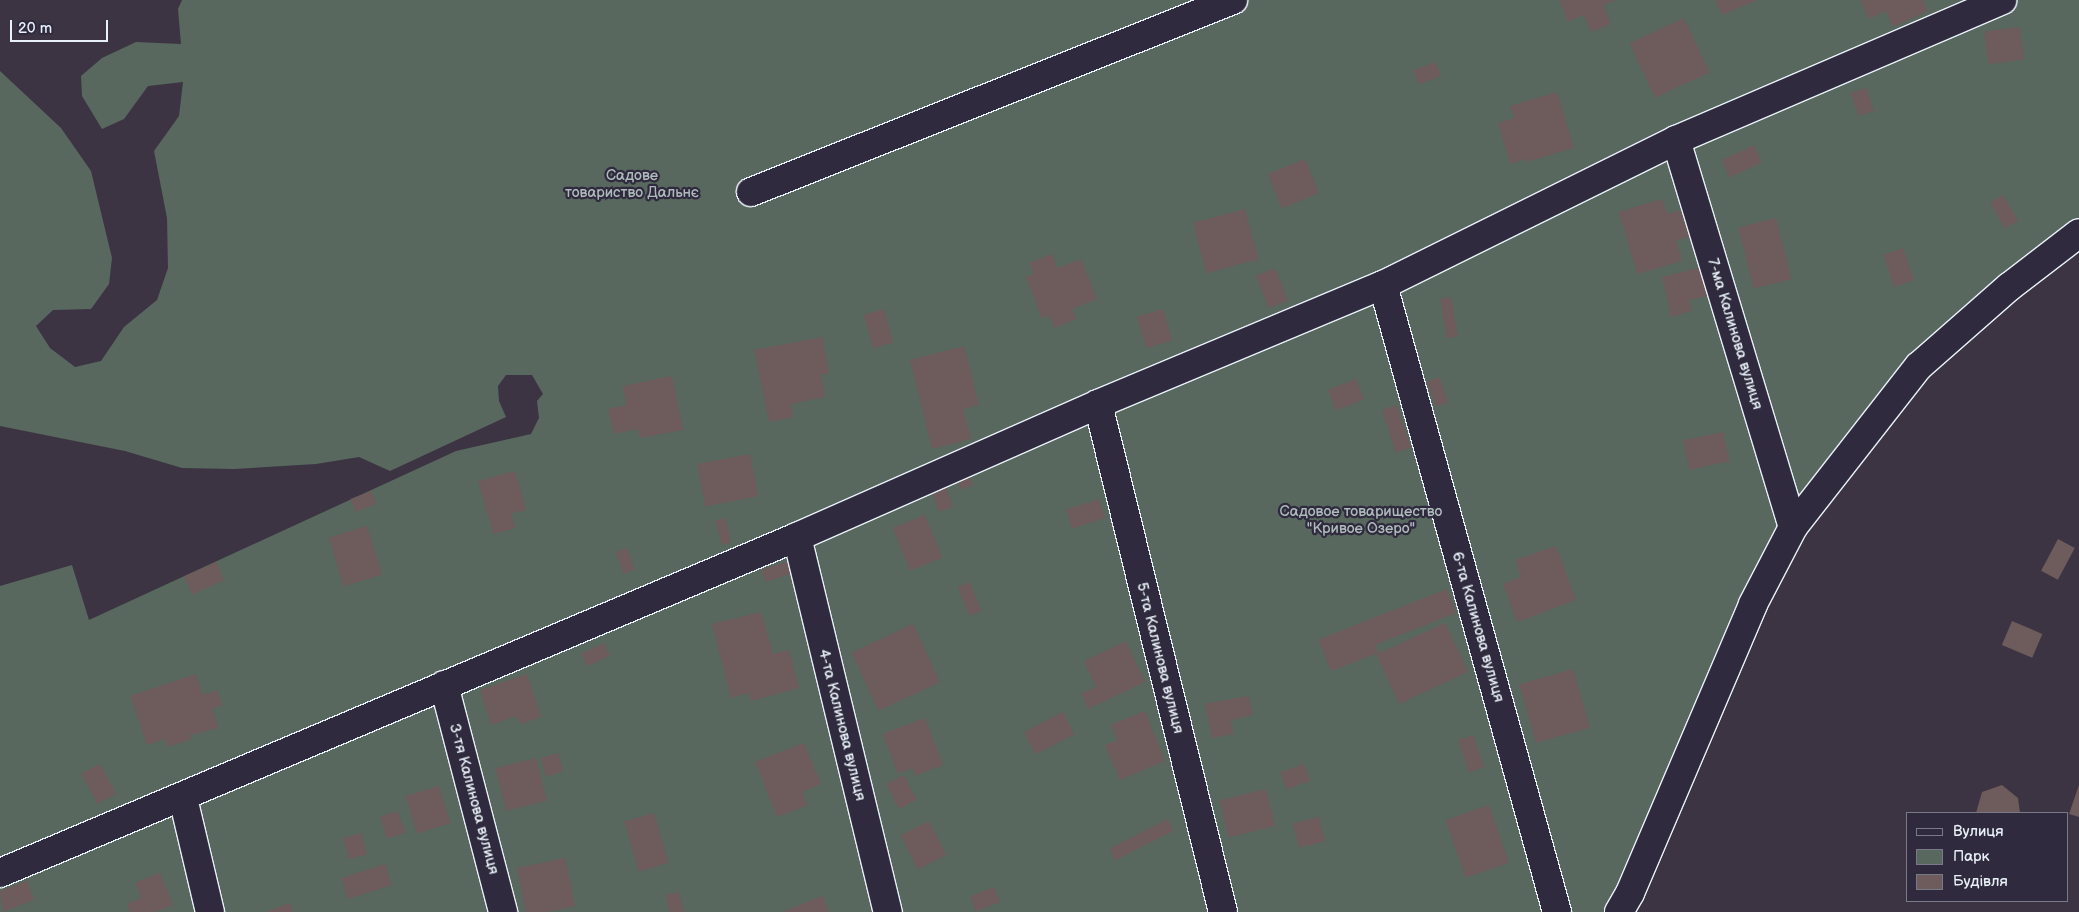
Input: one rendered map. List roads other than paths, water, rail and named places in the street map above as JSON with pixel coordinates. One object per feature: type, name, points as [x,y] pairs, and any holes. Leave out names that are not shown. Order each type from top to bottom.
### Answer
[{"type":"street","points":[[750,192],[1233,0]]},
{"type":"street","points":[[0,874],[797,537],[1098,404],[1383,285],[1676,140],[2002,0]]},
{"type":"street","name":"7-ма Калинова вулиця","points":[[1676,140],[1793,527]]},
{"type":"street","points":[[1619,912],[1630,893],[1753,604],[1793,527],[1919,366],[2009,287],[2079,233]]},
{"type":"street","name":"6-та Калинова вулиця","points":[[1383,285],[1557,912]]},
{"type":"street","name":"5-та Калинова вулиця","points":[[1098,404],[1223,912]]},
{"type":"street","name":"4-та Калинова вулиця","points":[[797,537],[888,912]]},
{"type":"street","name":"3-тя Калинова вулиця","points":[[444,685],[503,912]]},
{"type":"street","points":[[183,798],[210,912]]},
{"type":"park label","name":"Садове товариство Дальнє","points":[[632,184]]},
{"type":"park label","name":"Садовое товарищество \"Кривое Озеро\"","points":[[1361,520]]}]
